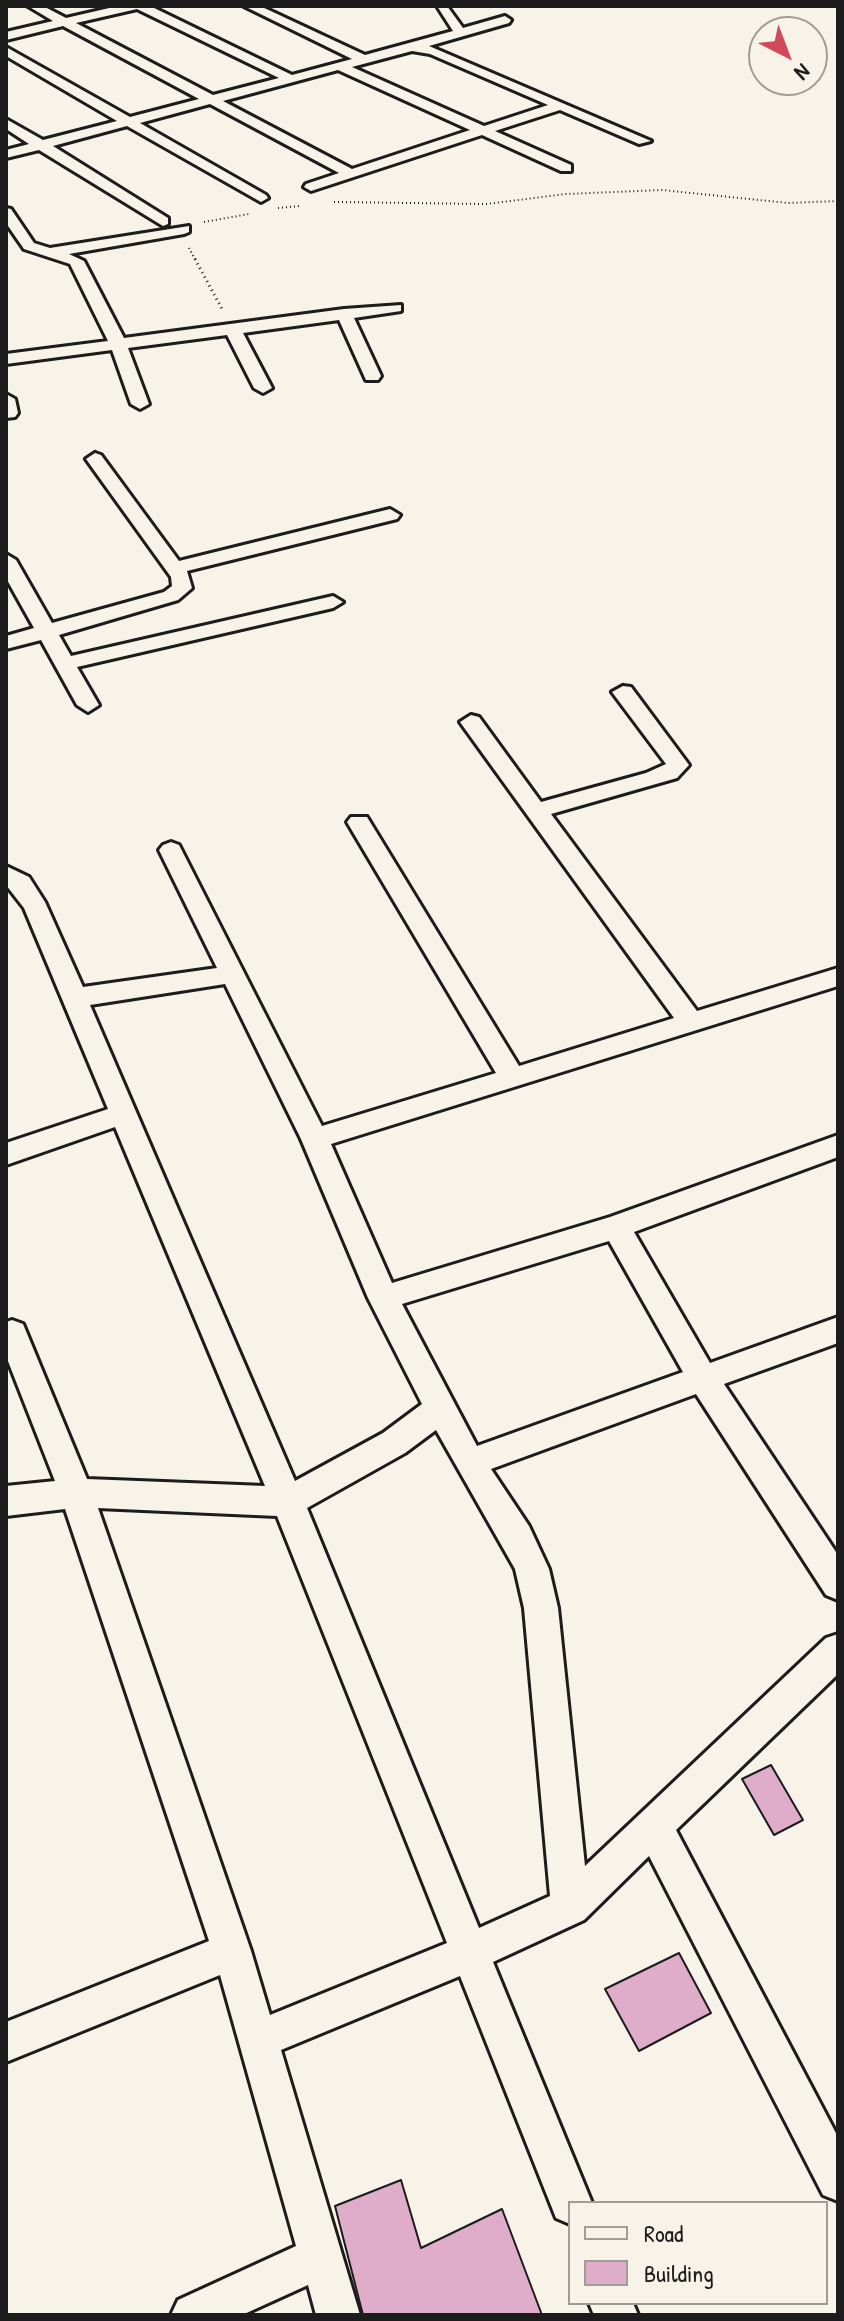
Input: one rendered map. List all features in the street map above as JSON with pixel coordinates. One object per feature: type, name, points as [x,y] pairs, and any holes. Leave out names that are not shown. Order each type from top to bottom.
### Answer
[{"type":"street","points":[[34,6],[351,174]]},
{"type":"street","points":[[6,36],[134,6]]},
{"type":"street","points":[[140,6],[291,79]]},
{"type":"street","points":[[250,6],[362,59]]},
{"type":"street","points":[[442,8],[460,33]]},
{"type":"street","points":[[6,154],[505,20]]},
{"type":"street","points":[[412,47],[433,51],[644,141]]},
{"type":"street","points":[[6,51],[265,204]]},
{"type":"street","points":[[339,66],[566,168]]},
{"type":"street","points":[[311,187],[558,106]]},
{"type":"street","points":[[6,123],[163,221]]},
{"type":"street","points":[[6,212],[29,246]]},
{"type":"street","points":[[48,253],[184,229]]},
{"type":"street","points":[[6,248],[29,246],[76,261],[118,343],[140,404]]},
{"type":"street","points":[[6,359],[395,308]]},
{"type":"street","points":[[344,314],[372,376]]},
{"type":"street","points":[[232,328],[263,388]]},
{"type":"street","points":[[6,643],[171,596],[182,588],[181,577],[95,459]]},
{"type":"street","points":[[174,568],[390,515]]},
{"type":"street","points":[[6,560],[15,595],[46,634],[88,705]]},
{"type":"street","points":[[64,664],[333,602]]},
{"type":"street","points":[[536,811],[654,778],[669,773],[678,765],[623,692]]},
{"type":"street","points":[[471,722],[691,1023]]},
{"type":"street","points":[[359,822],[512,1077]]},
{"type":"street","points":[[171,850],[315,1139],[383,1298],[469,1463],[517,1537],[532,1569],[541,1608],[570,1906]]},
{"type":"street","points":[[6,874],[20,883],[36,908],[121,1115],[288,1502],[570,2201]]},
{"type":"street","points":[[73,998],[233,974]]},
{"type":"street","points":[[315,1139],[838,977]]},
{"type":"street","points":[[6,1154],[121,1115]]},
{"type":"street","points":[[383,1298],[616,1227],[838,1146]]},
{"type":"street","points":[[616,1227],[702,1377],[838,1584]]},
{"type":"street","points":[[8,1327],[76,1493],[232,1951],[338,2315]]},
{"type":"street","points":[[469,1463],[838,1330]]},
{"type":"street","points":[[6,1501],[76,1493],[288,1502],[394,1443],[442,1407]]},
{"type":"street","points":[[258,2040],[471,1952],[570,1906],[838,1650]]},
{"type":"street","points":[[654,1826],[838,2180]]},
{"type":"street","points":[[6,2042],[232,1951]]},
{"type":"street","points":[[193,2315],[321,2257]]},
{"type":"path","points":[[332,202],[486,204],[566,194],[662,190],[788,203],[838,201]]},
{"type":"path","points":[[265,204],[305,205]]},
{"type":"path","points":[[232,328],[182,234],[184,229],[254,213]]},
{"type":"building","points":[[771,1765],[803,1820],[774,1835],[742,1779]]},
{"type":"building","points":[[679,1953],[711,2013],[639,2051],[605,1989]]},
{"type":"building","points":[[401,2180],[421,2248],[502,2209],[542,2315],[363,2315],[335,2206]]}]
